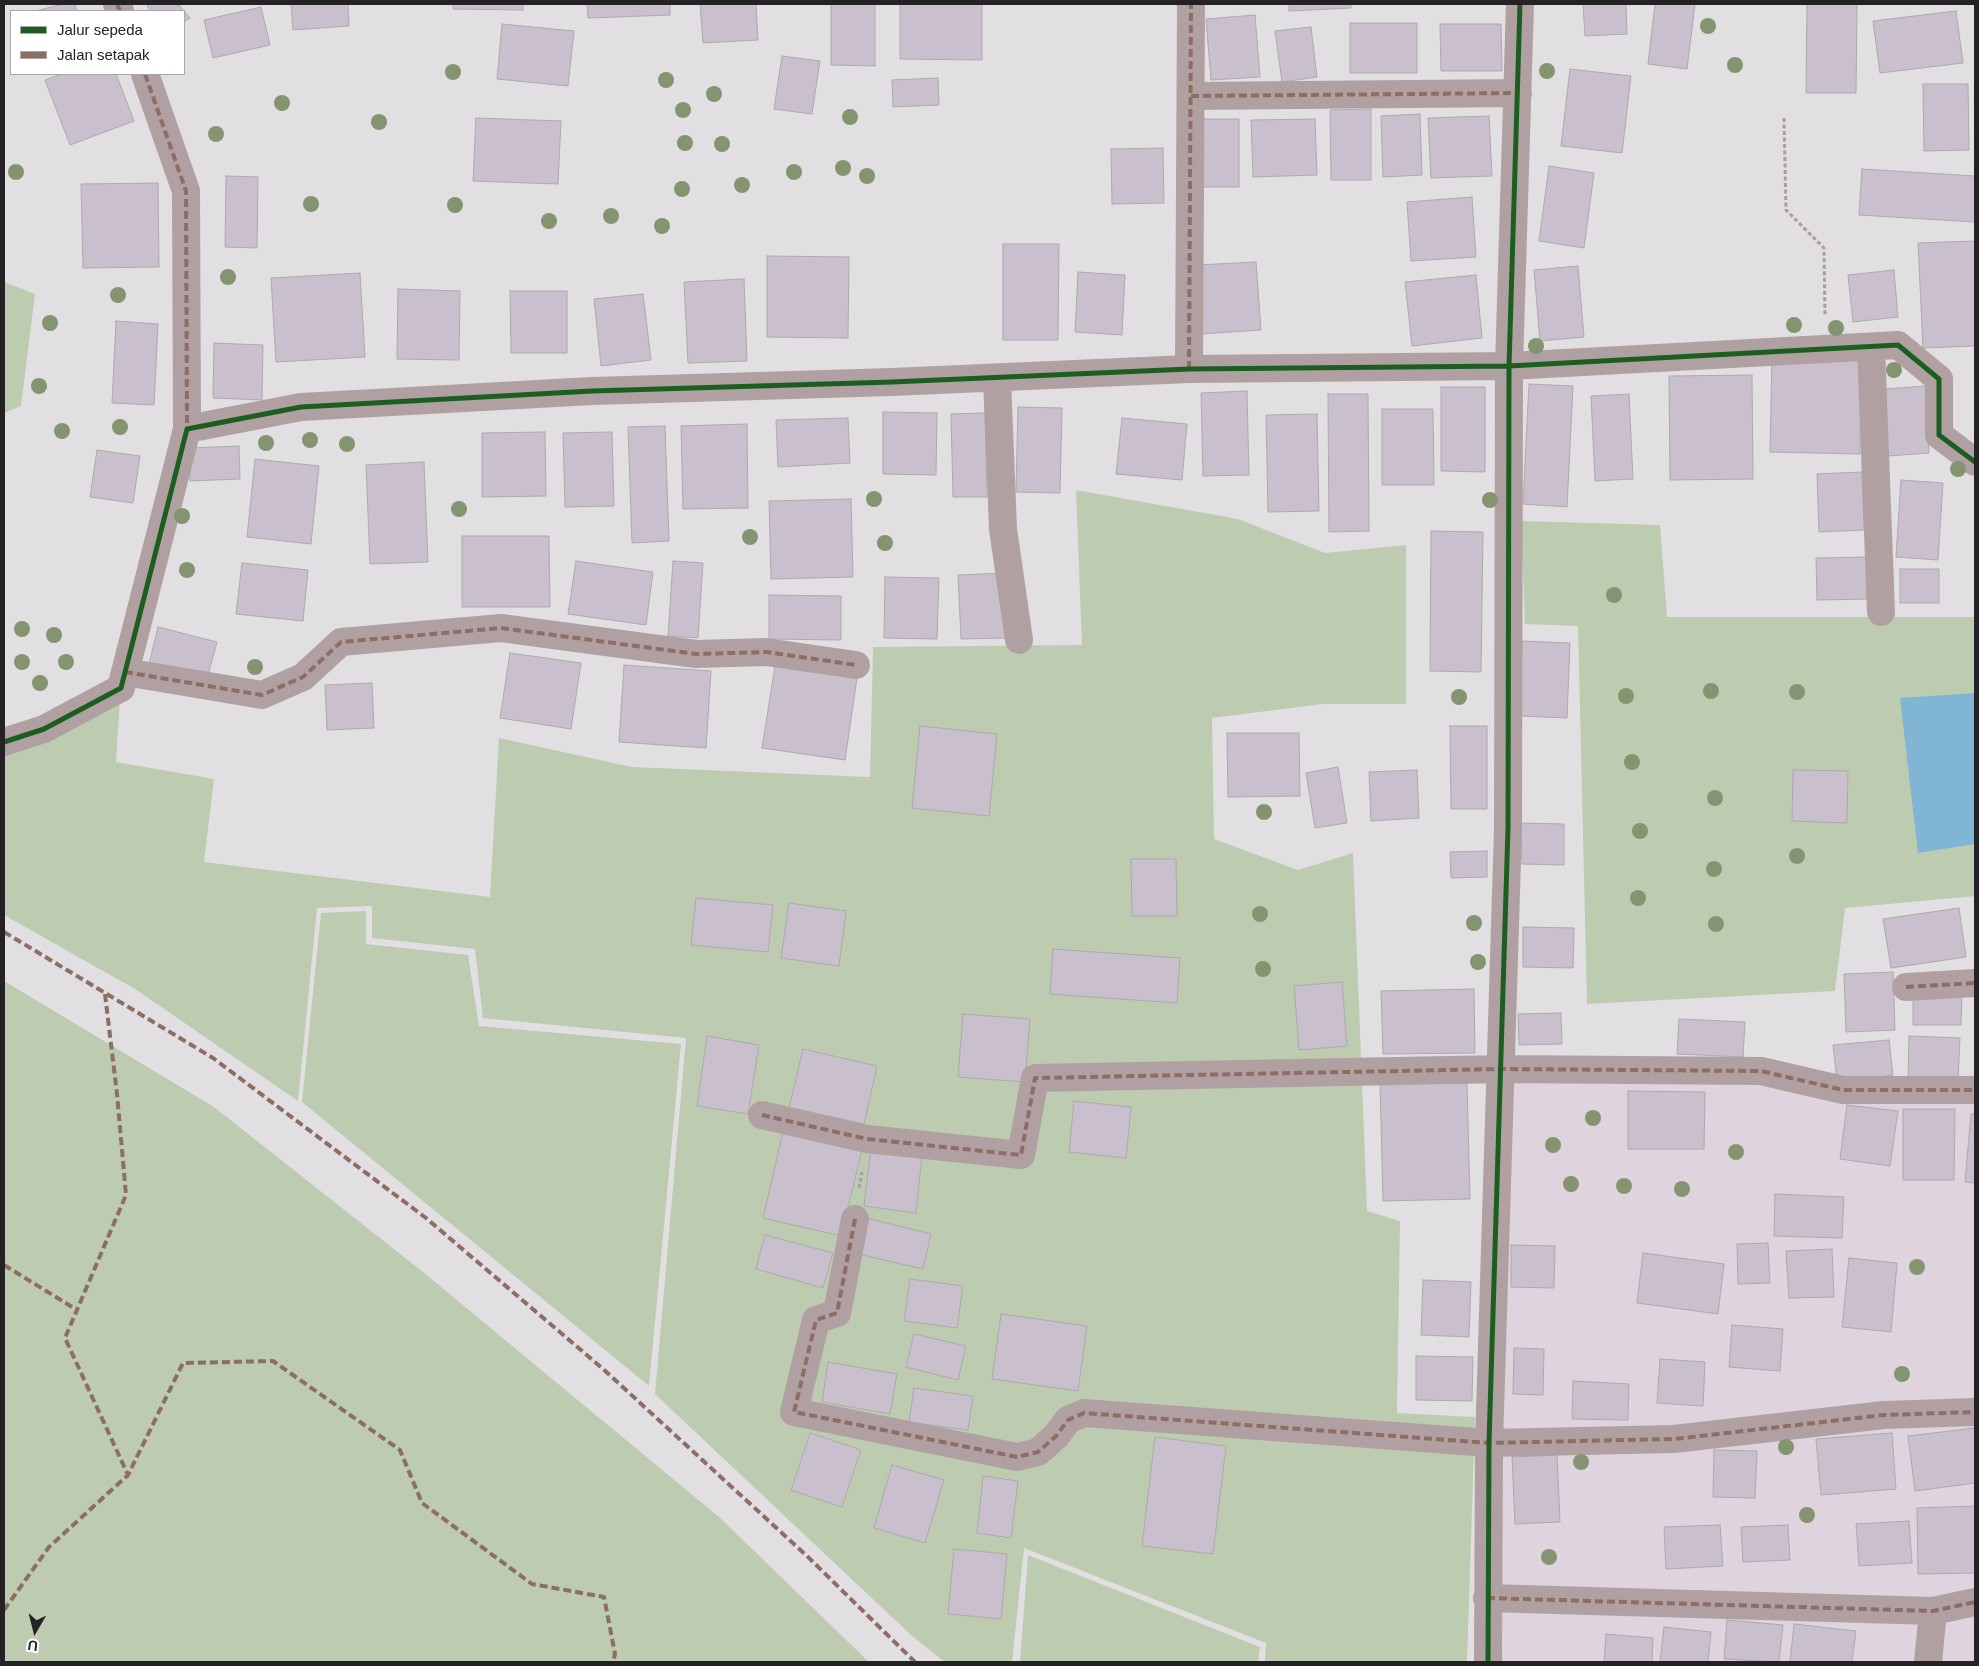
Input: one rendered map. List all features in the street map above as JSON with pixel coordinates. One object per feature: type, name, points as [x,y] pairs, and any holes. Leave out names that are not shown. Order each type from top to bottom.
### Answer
[{"type":"street","points":[[1189,369],[1190,4]]},
{"type":"street","points":[[1488,1662],[1489,1442],[1508,828],[1509,366],[1520,4]]},
{"type":"street","points":[[4,742],[44,729],[120,688],[187,429],[186,191],[145,75]]},
{"type":"street","points":[[1191,96],[1518,93]]},
{"type":"street","points":[[187,429],[301,406],[592,391],[997,378],[1189,369],[1509,366],[1898,345],[1939,378],[1939,435],[1975,462]]},
{"type":"street","points":[[1870,347],[1880,612]]},
{"type":"street","points":[[997,378],[1003,529],[1019,640]]},
{"type":"street","points":[[124,672],[262,696],[302,676],[340,642],[501,628],[696,654],[766,652],[856,664]]},
{"type":"street","points":[[1906,987],[1975,983]]},
{"type":"street","points":[[762,1115],[867,1139],[1021,1155],[1035,1078],[1501,1069],[1761,1071],[1843,1090],[1975,1090]]},
{"type":"street","points":[[855,1219],[836,1313],[816,1320],[794,1412],[1017,1457],[1038,1452],[1056,1436],[1068,1420],[1084,1413],[1489,1442],[1674,1439],[1884,1415],[1975,1412]]},
{"type":"street","points":[[1487,1598],[1934,1611],[1975,1602]]},
{"type":"street","points":[[1928,1662],[1934,1611]]},
{"type":"path","points":[[1784,118],[1786,210],[1824,248],[1826,349]]},
{"type":"path","points":[[855,1219],[867,1139]]},
{"type":"shaded area","points":[[1763,1077],[1975,1098],[1975,1662],[1497,1662],[1509,1080]]},
{"type":"green space","points":[[4,282],[35,294],[21,406],[4,413]]},
{"type":"green space","points":[[1076,490],[1238,519],[1325,553],[1406,545],[1406,704],[1322,704],[1212,718],[1214,839],[1298,870],[1353,853],[1367,1211],[1400,1221],[1397,1413],[1475,1417],[1467,1662],[1265,1662],[1266,1643],[1024,1548],[1012,1662],[945,1662],[912,1636],[655,1394],[686,1038],[483,1018],[475,949],[372,938],[372,906],[317,908],[298,1101],[135,989],[4,915],[4,751],[120,699],[116,762],[214,779],[204,862],[490,897],[499,738],[632,767],[870,777],[873,647],[1082,645]]},
{"type":"green space","points":[[1521,521],[1660,525],[1667,617],[1975,617],[1975,896],[1845,908],[1835,991],[1587,1004],[1578,626],[1525,624]]},
{"type":"green space","points":[[366,911],[366,944],[468,955],[479,1026],[681,1044],[649,1386],[302,1102],[321,913]]},
{"type":"green space","points":[[4,981],[214,1107],[423,1272],[719,1517],[869,1662],[4,1662]]},
{"type":"green space","points":[[1028,1555],[1260,1647],[1258,1662],[1020,1662]]},
{"type":"water","points":[[1975,693],[1975,844],[1918,853],[1900,698]]},
{"type":"building","points":[[62,4],[75,4],[77,10],[40,10]]},
{"type":"building","points":[[150,4],[178,4],[183,10],[150,10],[147,6]]},
{"type":"building","points":[[291,4],[348,4],[349,26],[293,30]]},
{"type":"building","points":[[453,4],[523,4],[523,10],[453,9]]},
{"type":"building","points":[[587,4],[670,4],[670,15],[588,18]]},
{"type":"building","points":[[700,4],[756,4],[758,40],[703,43]]},
{"type":"building","points":[[831,4],[875,4],[875,66],[831,65]]},
{"type":"building","points":[[900,4],[982,4],[982,60],[900,59]]},
{"type":"building","points":[[1289,4],[1351,4],[1351,8],[1289,11]]},
{"type":"building","points":[[1583,4],[1626,4],[1627,34],[1585,36]]},
{"type":"building","points":[[1655,4],[1695,4],[1687,69],[1648,64]]},
{"type":"building","points":[[1807,4],[1857,4],[1856,93],[1806,93]]},
{"type":"building","points":[[261,7],[270,45],[213,58],[204,20]]},
{"type":"building","points":[[1956,11],[1963,63],[1880,73],[1873,21]]},
{"type":"building","points":[[185,12],[190,18],[185,21]]},
{"type":"building","points":[[1255,15],[1260,77],[1211,80],[1206,19]]},
{"type":"building","points":[[1350,23],[1417,23],[1417,73],[1350,73]]},
{"type":"building","points":[[502,24],[574,31],[568,86],[497,79]]},
{"type":"building","points":[[1440,24],[1501,24],[1502,71],[1441,71]]},
{"type":"building","points":[[1311,27],[1317,77],[1282,82],[1275,31]]},
{"type":"building","points":[[782,56],[820,61],[812,114],[774,109]]},
{"type":"building","points":[[1570,69],[1631,76],[1622,153],[1561,146]]},
{"type":"building","points":[[59,75],[116,75],[134,121],[70,145],[45,80]]},
{"type":"building","points":[[938,78],[939,105],[893,107],[892,80]]},
{"type":"building","points":[[1923,84],[1968,84],[1969,150],[1924,151]]},
{"type":"building","points":[[1371,109],[1371,180],[1331,180],[1330,110]]},
{"type":"building","points":[[1420,114],[1422,175],[1383,177],[1381,116]]},
{"type":"building","points":[[1489,116],[1492,176],[1431,178],[1428,118]]},
{"type":"building","points":[[476,118],[561,121],[558,184],[473,181]]},
{"type":"building","points":[[1201,119],[1239,119],[1239,187],[1201,187]]},
{"type":"building","points":[[1315,119],[1317,175],[1253,177],[1251,120]]},
{"type":"building","points":[[1163,148],[1164,203],[1112,204],[1111,149]]},
{"type":"building","points":[[1549,166],[1594,173],[1584,248],[1539,241]]},
{"type":"building","points":[[1862,169],[1975,176],[1975,222],[1859,215]]},
{"type":"building","points":[[226,176],[258,177],[257,248],[225,247]]},
{"type":"building","points":[[158,183],[159,267],[83,268],[81,184]]},
{"type":"building","points":[[1472,197],[1476,257],[1411,261],[1407,202]]},
{"type":"building","points":[[1975,241],[1975,346],[1923,348],[1918,243]]},
{"type":"building","points":[[1003,244],[1059,244],[1058,340],[1003,340]]},
{"type":"building","points":[[767,256],[849,257],[848,338],[767,337]]},
{"type":"building","points":[[1256,262],[1261,330],[1201,334],[1197,265]]},
{"type":"building","points":[[1578,266],[1584,337],[1540,341],[1534,270]]},
{"type":"building","points":[[1894,270],[1898,317],[1853,322],[1848,275]]},
{"type":"building","points":[[1078,272],[1125,275],[1122,335],[1075,332]]},
{"type":"building","points":[[360,273],[365,357],[276,362],[271,278]]},
{"type":"building","points":[[1476,275],[1482,338],[1412,346],[1405,282]]},
{"type":"building","points":[[744,279],[747,361],[688,363],[684,282]]},
{"type":"building","points":[[398,289],[460,291],[459,360],[397,359]]},
{"type":"building","points":[[510,291],[567,291],[567,353],[511,353]]},
{"type":"building","points":[[643,294],[651,360],[601,366],[594,299]]},
{"type":"building","points":[[116,321],[158,324],[154,405],[112,403]]},
{"type":"building","points":[[214,343],[263,345],[262,400],[213,398]]},
{"type":"building","points":[[1772,358],[1861,360],[1860,454],[1770,452]]},
{"type":"building","points":[[1752,375],[1753,479],[1670,480],[1669,376]]},
{"type":"building","points":[[1529,384],[1573,386],[1567,507],[1523,504]]},
{"type":"building","points":[[1925,386],[1929,453],[1888,456],[1884,389]]},
{"type":"building","points":[[1441,387],[1485,387],[1485,472],[1441,471]]},
{"type":"building","points":[[1247,391],[1249,475],[1203,476],[1201,393]]},
{"type":"building","points":[[1328,394],[1368,394],[1369,531],[1329,532]]},
{"type":"building","points":[[1629,394],[1633,479],[1595,481],[1591,396]]},
{"type":"building","points":[[1018,407],[1062,408],[1060,493],[1016,492]]},
{"type":"building","points":[[1382,409],[1433,409],[1434,485],[1382,485]]},
{"type":"building","points":[[883,412],[937,413],[936,475],[883,474]]},
{"type":"building","points":[[985,413],[987,497],[953,497],[951,414]]},
{"type":"building","points":[[1317,414],[1319,511],[1268,512],[1266,415]]},
{"type":"building","points":[[848,418],[850,463],[778,467],[776,420]]},
{"type":"building","points":[[1122,418],[1187,424],[1182,480],[1116,474]]},
{"type":"building","points":[[747,424],[748,508],[683,509],[681,426]]},
{"type":"building","points":[[665,426],[669,541],[632,543],[628,427]]},
{"type":"building","points":[[545,432],[546,496],[482,497],[482,433]]},
{"type":"building","points":[[612,432],[614,506],[565,507],[563,433]]},
{"type":"building","points":[[239,446],[240,479],[190,481],[189,448]]},
{"type":"building","points":[[97,450],[140,456],[133,503],[90,497]]},
{"type":"building","points":[[255,459],[319,466],[311,544],[247,537]]},
{"type":"building","points":[[424,462],[428,562],[370,564],[366,465]]},
{"type":"building","points":[[1862,472],[1864,530],[1819,532],[1817,474]]},
{"type":"building","points":[[1901,480],[1943,483],[1938,560],[1896,557]]},
{"type":"building","points":[[851,499],[853,577],[771,579],[769,501]]},
{"type":"building","points":[[1431,531],[1483,532],[1481,672],[1430,671]]},
{"type":"building","points":[[462,536],[549,536],[550,607],[462,607]]},
{"type":"building","points":[[1870,557],[1871,599],[1817,600],[1816,558]]},
{"type":"building","points":[[576,561],[653,572],[646,625],[568,614]]},
{"type":"building","points":[[673,561],[703,563],[698,638],[668,636]]},
{"type":"building","points":[[242,563],[308,570],[303,621],[236,614]]},
{"type":"building","points":[[1900,569],[1939,569],[1939,603],[1900,603]]},
{"type":"building","points":[[1004,573],[1006,638],[961,639],[958,575]]},
{"type":"building","points":[[885,577],[939,578],[937,639],[884,638]]},
{"type":"building","points":[[769,595],[841,596],[841,640],[769,639]]},
{"type":"building","points":[[158,627],[217,642],[207,679],[149,664]]},
{"type":"building","points":[[1522,641],[1570,643],[1567,718],[1520,716]]},
{"type":"building","points":[[510,653],[581,663],[571,729],[500,718]]},
{"type":"building","points":[[624,665],[711,671],[706,748],[619,742]]},
{"type":"building","points":[[775,666],[857,678],[845,760],[762,748]]},
{"type":"building","points":[[372,683],[374,728],[327,730],[325,685]]},
{"type":"building","points":[[920,726],[997,734],[989,816],[912,808]]},
{"type":"building","points":[[1450,726],[1487,726],[1487,809],[1451,809]]},
{"type":"building","points":[[1227,733],[1299,733],[1300,796],[1228,797]]},
{"type":"building","points":[[1338,767],[1347,823],[1315,828],[1306,773]]},
{"type":"building","points":[[1417,770],[1419,818],[1371,821],[1369,772]]},
{"type":"building","points":[[1793,770],[1848,771],[1847,823],[1792,821]]},
{"type":"building","points":[[1521,823],[1564,824],[1564,865],[1522,864]]},
{"type":"building","points":[[1487,851],[1487,877],[1451,878],[1450,852]]},
{"type":"building","points":[[1131,859],[1176,859],[1177,916],[1132,916]]},
{"type":"building","points":[[696,898],[773,905],[768,952],[691,945]]},
{"type":"building","points":[[789,903],[846,911],[839,966],[781,958]]},
{"type":"building","points":[[1959,908],[1966,957],[1891,968],[1883,919]]},
{"type":"building","points":[[1523,927],[1574,928],[1573,968],[1523,967]]},
{"type":"building","points":[[1053,949],[1180,958],[1177,1003],[1050,994]]},
{"type":"building","points":[[1893,972],[1895,1030],[1846,1032],[1844,974]]},
{"type":"building","points":[[1342,982],[1347,1046],[1299,1050],[1294,986]]},
{"type":"building","points":[[1474,989],[1475,1053],[1383,1054],[1381,991]]},
{"type":"building","points":[[1913,991],[1962,992],[1961,1025],[1913,1025]]},
{"type":"building","points":[[1561,1013],[1562,1044],[1519,1045],[1518,1014]]},
{"type":"building","points":[[963,1014],[1030,1019],[1025,1082],[958,1077]]},
{"type":"building","points":[[1679,1019],[1745,1022],[1743,1057],[1677,1054]]},
{"type":"building","points":[[707,1036],[759,1045],[748,1114],[697,1106]]},
{"type":"building","points":[[1909,1036],[1960,1038],[1958,1081],[1908,1079]]},
{"type":"building","points":[[1889,1040],[1893,1075],[1837,1082],[1833,1045]]},
{"type":"building","points":[[803,1049],[877,1066],[864,1124],[789,1108]]},
{"type":"building","points":[[1467,1083],[1470,1199],[1383,1201],[1380,1084]]},
{"type":"building","points":[[1628,1091],[1705,1092],[1704,1149],[1628,1149]]},
{"type":"building","points":[[1074,1101],[1131,1107],[1126,1158],[1069,1152]]},
{"type":"building","points":[[1847,1105],[1898,1111],[1890,1166],[1840,1159]]},
{"type":"building","points":[[1903,1109],[1955,1109],[1954,1180],[1903,1180]]},
{"type":"building","points":[[1971,1114],[1975,1114],[1975,1183],[1965,1182]]},
{"type":"building","points":[[783,1132],[862,1150],[841,1236],[763,1218]]},
{"type":"building","points":[[871,1148],[922,1155],[916,1213],[864,1206]]},
{"type":"building","points":[[1775,1194],[1844,1197],[1842,1238],[1774,1236]]},
{"type":"building","points":[[866,1218],[931,1234],[923,1269],[858,1254]]},
{"type":"building","points":[[765,1235],[833,1253],[823,1288],[756,1269]]},
{"type":"building","points":[[1768,1243],[1770,1283],[1738,1284],[1737,1244]]},
{"type":"building","points":[[1511,1245],[1555,1246],[1554,1288],[1511,1287]]},
{"type":"building","points":[[1832,1249],[1834,1297],[1789,1298],[1786,1251]]},
{"type":"building","points":[[1643,1253],[1724,1264],[1718,1314],[1637,1303]]},
{"type":"building","points":[[1849,1258],[1897,1263],[1891,1332],[1842,1327]]},
{"type":"building","points":[[910,1279],[963,1286],[957,1328],[904,1321]]},
{"type":"building","points":[[1423,1280],[1471,1282],[1469,1337],[1421,1335]]},
{"type":"building","points":[[1001,1314],[1087,1326],[1078,1391],[992,1379]]},
{"type":"building","points":[[1732,1325],[1783,1329],[1780,1371],[1729,1367]]},
{"type":"building","points":[[914,1334],[966,1346],[958,1380],[906,1367]]},
{"type":"building","points":[[1514,1348],[1544,1349],[1543,1395],[1513,1394]]},
{"type":"building","points":[[1416,1356],[1473,1357],[1472,1401],[1416,1400]]},
{"type":"building","points":[[1660,1359],[1705,1362],[1703,1406],[1657,1403]]},
{"type":"building","points":[[828,1362],[897,1374],[890,1414],[822,1402]]},
{"type":"building","points":[[1573,1381],[1629,1384],[1628,1420],[1572,1419]]},
{"type":"building","points":[[914,1388],[973,1396],[968,1430],[909,1422]]},
{"type":"building","points":[[1975,1428],[1975,1483],[1915,1491],[1908,1436]]},
{"type":"building","points":[[810,1433],[861,1450],[842,1507],[791,1490]]},
{"type":"building","points":[[1892,1433],[1896,1489],[1821,1495],[1816,1439]]},
{"type":"building","points":[[1155,1437],[1226,1446],[1213,1554],[1142,1546]]},
{"type":"building","points":[[1714,1450],[1757,1451],[1755,1498],[1713,1497]]},
{"type":"building","points":[[1557,1455],[1560,1522],[1515,1524],[1512,1457]]},
{"type":"building","points":[[892,1465],[944,1480],[925,1543],[874,1528]]},
{"type":"building","points":[[983,1476],[1018,1481],[1011,1538],[977,1533]]},
{"type":"building","points":[[1975,1506],[1975,1573],[1918,1574],[1917,1508]]},
{"type":"building","points":[[1909,1521],[1912,1563],[1859,1566],[1856,1524]]},
{"type":"building","points":[[1720,1525],[1723,1566],[1666,1569],[1664,1527]]},
{"type":"building","points":[[1788,1525],[1790,1560],[1743,1562],[1741,1527]]},
{"type":"building","points":[[954,1549],[1007,1554],[1001,1619],[948,1614]]},
{"type":"building","points":[[1727,1620],[1783,1625],[1779,1662],[1724,1659]]},
{"type":"building","points":[[1794,1624],[1856,1631],[1852,1662],[1790,1662]]},
{"type":"building","points":[[1664,1627],[1711,1632],[1708,1662],[1660,1662]]},
{"type":"building","points":[[1606,1634],[1653,1638],[1652,1662],[1604,1662]]},
{"type":"marked path","points":[[117,4],[120,10]]},
{"type":"marked path","points":[[1189,369],[1191,4]]},
{"type":"marked path","points":[[145,75],[186,191],[187,429]]},
{"type":"marked path","points":[[1191,96],[1518,93]]},
{"type":"marked path","points":[[125,672],[262,695],[303,677],[341,642],[501,628],[696,654],[766,652],[856,665]]},
{"type":"marked path","points":[[4,932],[213,1058],[426,1218],[602,1368],[807,1556],[915,1662]]},
{"type":"marked path","points":[[1906,987],[1975,983]]},
{"type":"marked path","points":[[105,994],[117,1094],[126,1195],[65,1338],[128,1475]]},
{"type":"marked path","points":[[762,1115],[867,1139],[1021,1155],[1035,1078],[1501,1069],[1761,1071],[1843,1090],[1975,1090]]},
{"type":"marked path","points":[[855,1219],[837,1313],[816,1320],[794,1412],[1017,1457],[1038,1452],[1056,1436],[1068,1420],[1084,1413],[1489,1443],[1674,1439],[1884,1415],[1975,1412]]},
{"type":"marked path","points":[[4,1265],[77,1310]]},
{"type":"marked path","points":[[4,1610],[49,1547],[128,1475],[183,1363],[273,1361],[400,1450],[422,1503],[532,1584],[604,1597],[615,1654],[613,1662]]},
{"type":"marked path","points":[[1487,1598],[1933,1611],[1975,1602]]},
{"type":"cycle path","points":[[1488,1662],[1489,1443],[1508,828],[1509,366],[1520,4]]},
{"type":"cycle path","points":[[4,742],[44,729],[121,688],[187,429],[301,407],[592,391],[892,382],[1189,369],[1509,366],[1898,345],[1939,379],[1939,435],[1975,462]]}]
